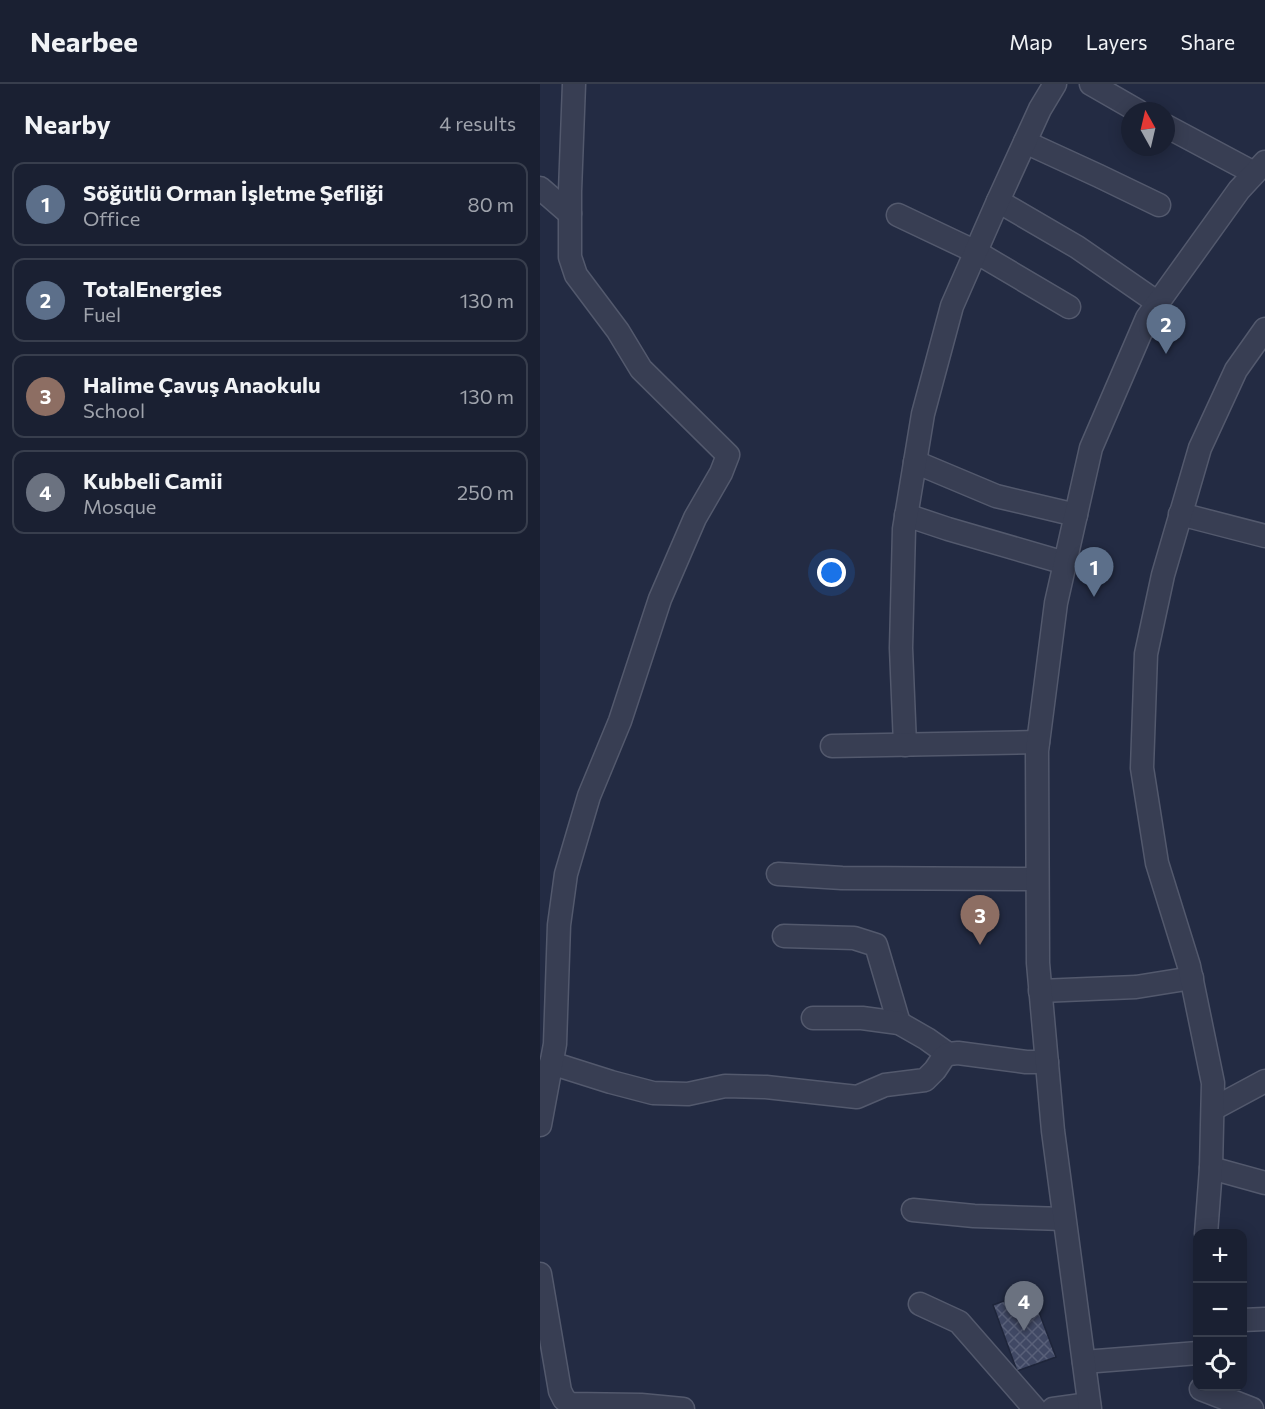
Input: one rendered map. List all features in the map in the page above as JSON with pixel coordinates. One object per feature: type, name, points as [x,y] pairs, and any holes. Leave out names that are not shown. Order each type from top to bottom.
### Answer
[{"type":"street","points":[[540,1125],[555,1044],[559,925],[566,874],[589,796],[620,721],[660,599],[695,518],[728,455],[641,369],[618,331],[576,275],[570,256],[573,84]]},
{"type":"street","points":[[905,745],[901,648],[904,529],[923,414],[952,306],[1025,142],[1055,84]]},
{"type":"street","points":[[1091,84],[1122,102]]},
{"type":"street","points":[[1053,1409],[1090,1407],[1053,1131],[1038,963],[1038,742],[1056,603],[1091,448],[1147,318],[1239,190],[1260,167],[1175,130]]},
{"type":"street","points":[[1025,142],[1159,205]]},
{"type":"street","points":[[540,188],[570,214]]},
{"type":"street","points":[[998,201],[1077,247],[1158,303]]},
{"type":"street","points":[[898,215],[976,252],[1070,307]]},
{"type":"street","points":[[1206,1229],[1214,1083],[1192,978],[1157,863],[1142,768],[1146,654],[1163,575],[1200,448],[1236,370],[1263,334]]},
{"type":"street","points":[[915,462],[996,496],[1076,515]]},
{"type":"street","points":[[1180,514],[1265,536]]},
{"type":"street","points":[[906,515],[969,536],[1065,563]]},
{"type":"street","points":[[832,746],[1038,742]]},
{"type":"street","points":[[778,874],[842,878],[1037,879]]},
{"type":"street","points":[[784,936],[854,938],[876,945],[899,1023]]},
{"type":"street","points":[[1040,991],[1136,987],[1192,978]]},
{"type":"street","points":[[813,1018],[862,1018],[899,1023],[927,1038],[948,1054]]},
{"type":"street","points":[[551,1064],[653,1093],[688,1094],[725,1086],[766,1087],[857,1097],[885,1086],[925,1080],[948,1054],[958,1053],[1026,1062],[1047,1062]]},
{"type":"street","points":[[1213,1109],[1265,1081]]},
{"type":"street","points":[[1211,1168],[1265,1183]]},
{"type":"street","points":[[912,1210],[974,1216],[1064,1219]]},
{"type":"street","points":[[540,1274],[563,1404],[641,1405],[683,1409]]},
{"type":"street","points":[[920,1304],[959,1322],[1035,1409]]},
{"type":"street","points":[[1247,1320],[1265,1319]]},
{"type":"street","points":[[1084,1362],[1193,1353]]},
{"type":"street","points":[[1201,1395],[1252,1409]]},
{"type":"building","points":[[1031,1291],[1056,1357],[1017,1371],[993,1305]]},
{"type":"place","name":"TotalEnergies","points":[[1166,354]]},
{"type":"place","name":"Söğütlü Orman İşletme Şefliği","points":[[1094,597]]},
{"type":"place","name":"Halime Çavuş Anaokulu","points":[[980,945]]},
{"type":"place","name":"Kubbeli Camii","points":[[1024,1331]]}]
